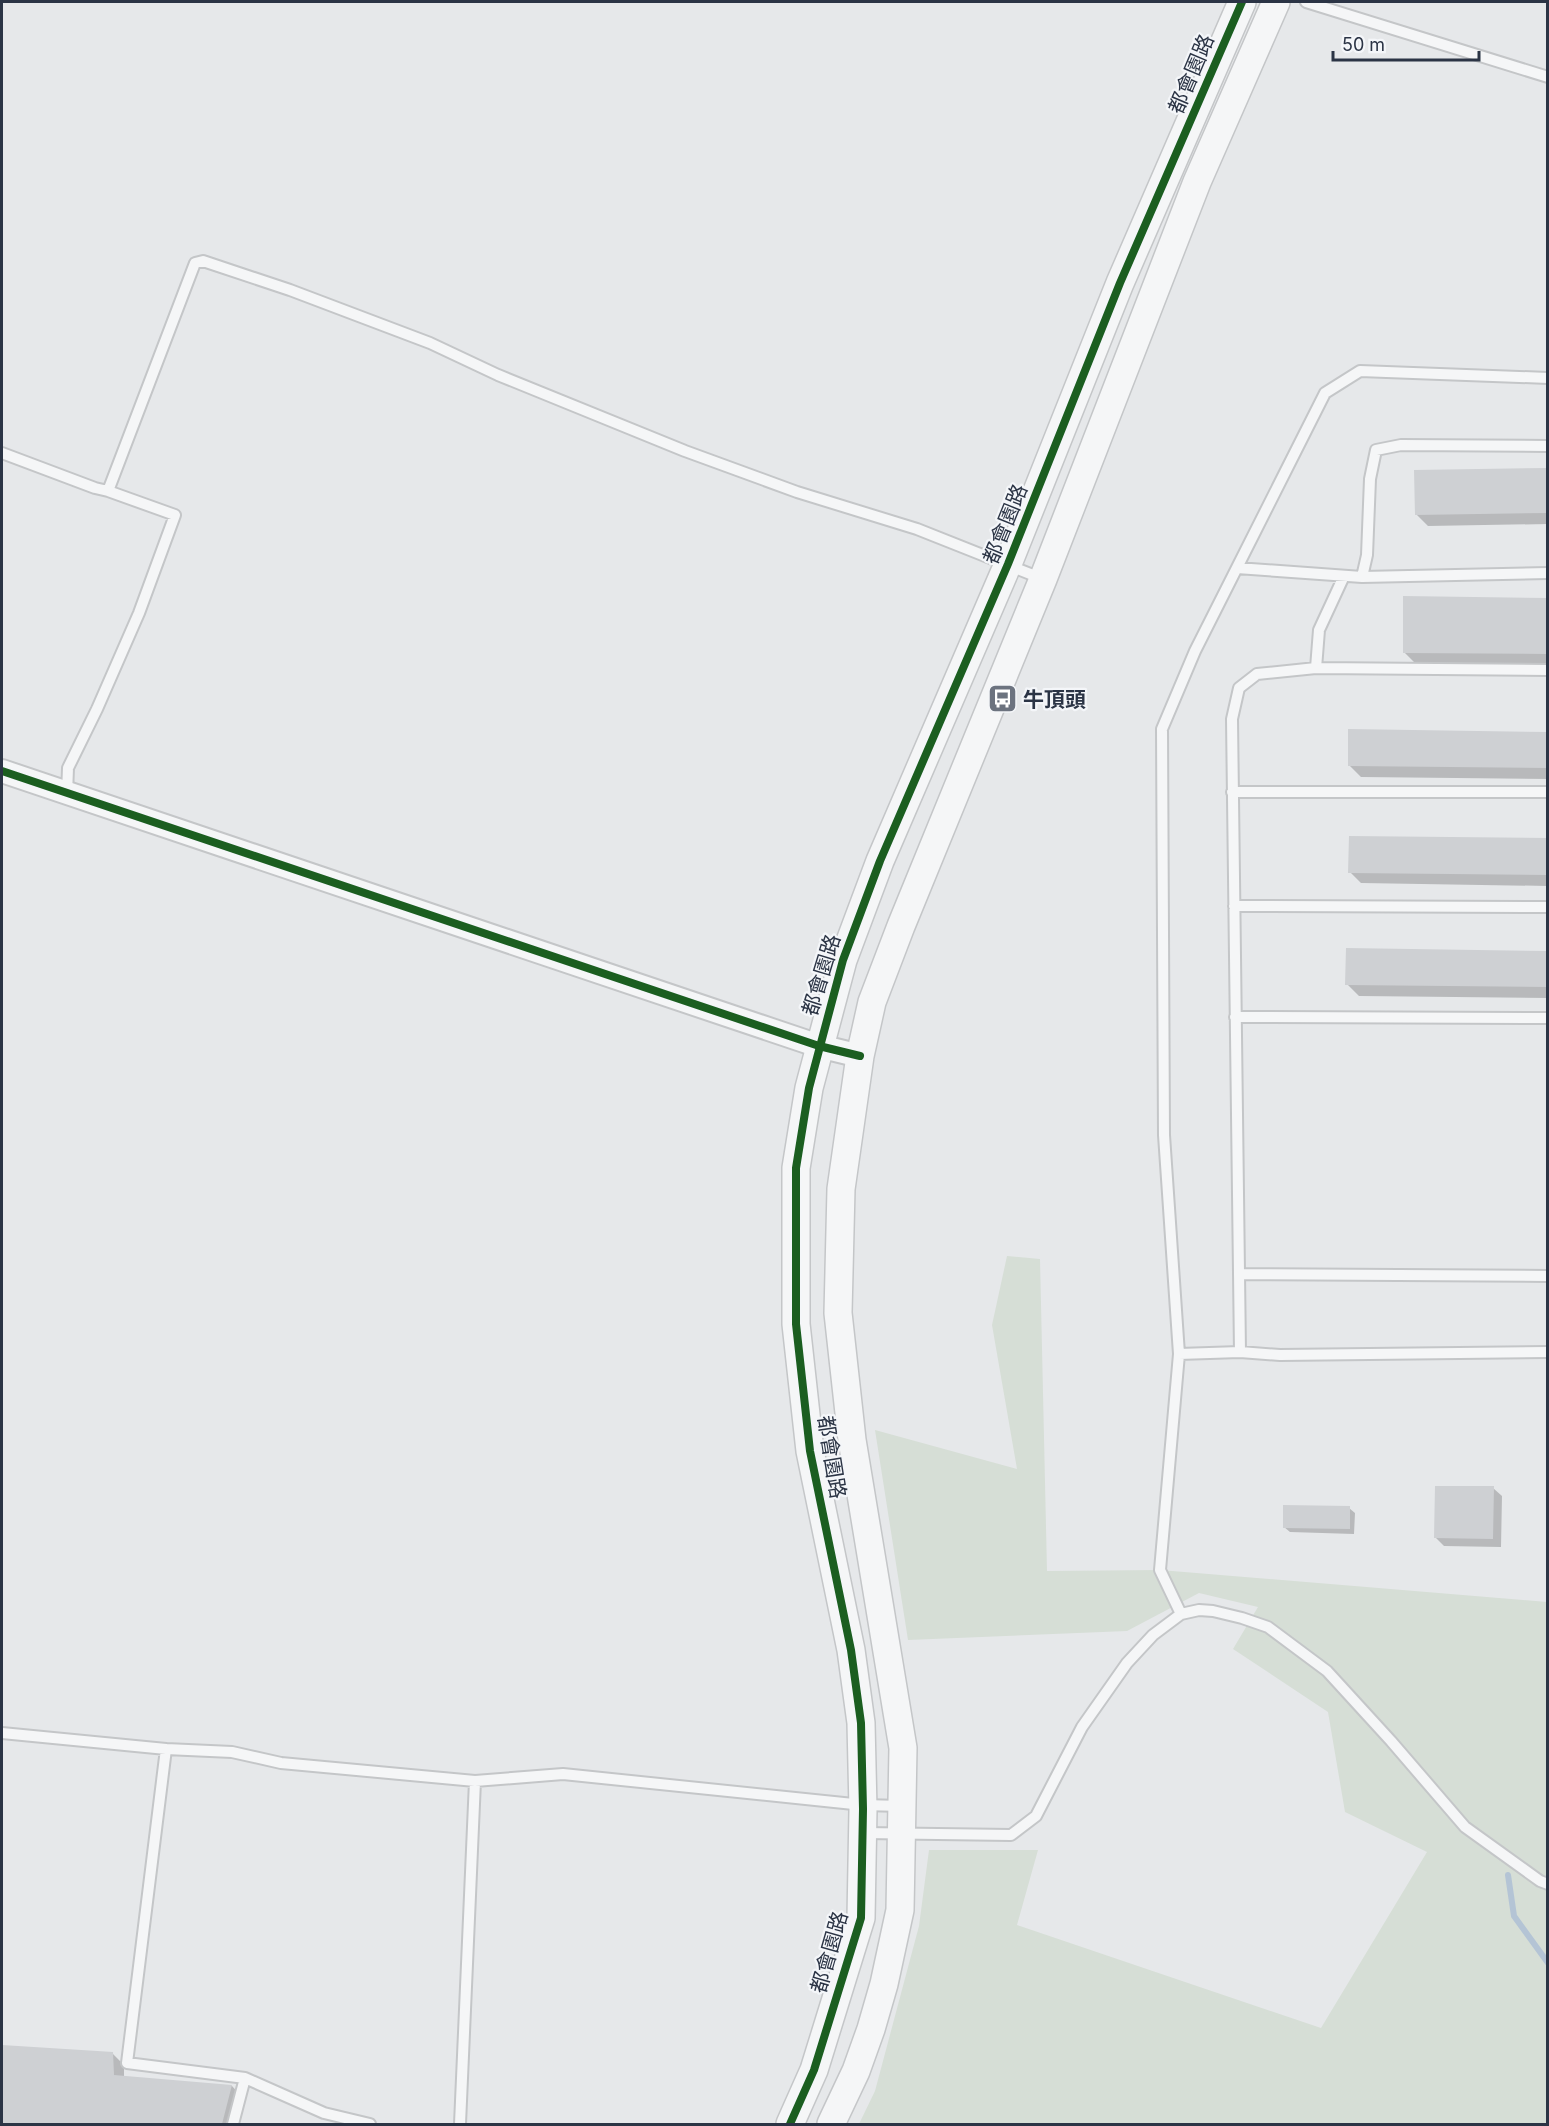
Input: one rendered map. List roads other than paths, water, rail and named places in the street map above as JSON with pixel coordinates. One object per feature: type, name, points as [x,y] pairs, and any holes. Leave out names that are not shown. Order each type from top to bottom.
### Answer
[{"type":"street","name":"都會園路","points":[[790,2124],[814,2070],[861,1918],[863,1805],[861,1723],[852,1661],[810,1451],[796,1324],[794,1266],[796,1168],[809,1088],[843,960],[880,861],[1008,564],[1120,283],[1242,2]]},
{"type":"street","name":"都會園路","points":[[831,2124],[856,2071],[884,1984],[900,1910],[903,1748],[852,1440],[838,1313],[841,1189],[860,1056],[872,1002],[1043,579],[1197,182],[1276,2]]},
{"type":"street","points":[[2,771],[67,795],[819,1046],[860,1056]]},
{"type":"lane","points":[[1306,2],[1548,77]]},
{"type":"lane","points":[[108,491],[195,263],[203,261],[290,290],[430,343],[498,375],[685,451],[797,492],[916,529],[1043,579]]},
{"type":"lane","points":[[1181,1614],[1160,1570],[1179,1354],[1164,1135],[1162,729],[1195,651],[1325,393],[1360,372],[1548,378]]},
{"type":"lane","points":[[1362,577],[1367,555],[1370,479],[1376,450],[1401,445],[1548,446]]},
{"type":"lane","points":[[2,453],[176,515],[139,613],[68,768],[67,795]]},
{"type":"lane","points":[[1237,568],[1362,577],[1548,573]]},
{"type":"lane","points":[[1316,668],[1319,630],[1344,576]]},
{"type":"lane","points":[[1240,1352],[1232,792],[1232,719],[1239,688],[1257,674],[1316,668],[1548,670]]},
{"type":"lane","points":[[1232,792],[1548,792]]},
{"type":"lane","points":[[1234,906],[1548,907]]},
{"type":"lane","points":[[1235,1017],[1548,1018]]},
{"type":"lane","points":[[1239,1274],[1548,1276]]},
{"type":"lane","points":[[1179,1354],[1548,1352]]},
{"type":"lane","points":[[862,1833],[1011,1836],[1036,1816],[1082,1727],[1127,1663],[1153,1635],[1181,1614],[1213,1611],[1268,1627],[1327,1671],[1465,1827],[1540,1881],[1548,1884]]},
{"type":"lane","points":[[2,1733],[166,1749],[232,1752],[281,1763],[475,1781],[564,1774],[863,1805],[902,1806]]},
{"type":"lane","points":[[166,1749],[127,2063],[245,2078],[324,2113],[370,2124]]},
{"type":"lane","points":[[460,2124],[475,1781]]},
{"type":"lane","points":[[233,2124],[245,2078]]},
{"type":"waterway","points":[[1508,1875],[1514,1916],[1548,1963]]},
{"type":"place","name":"牛頂頭","points":[[1002,699]]}]
